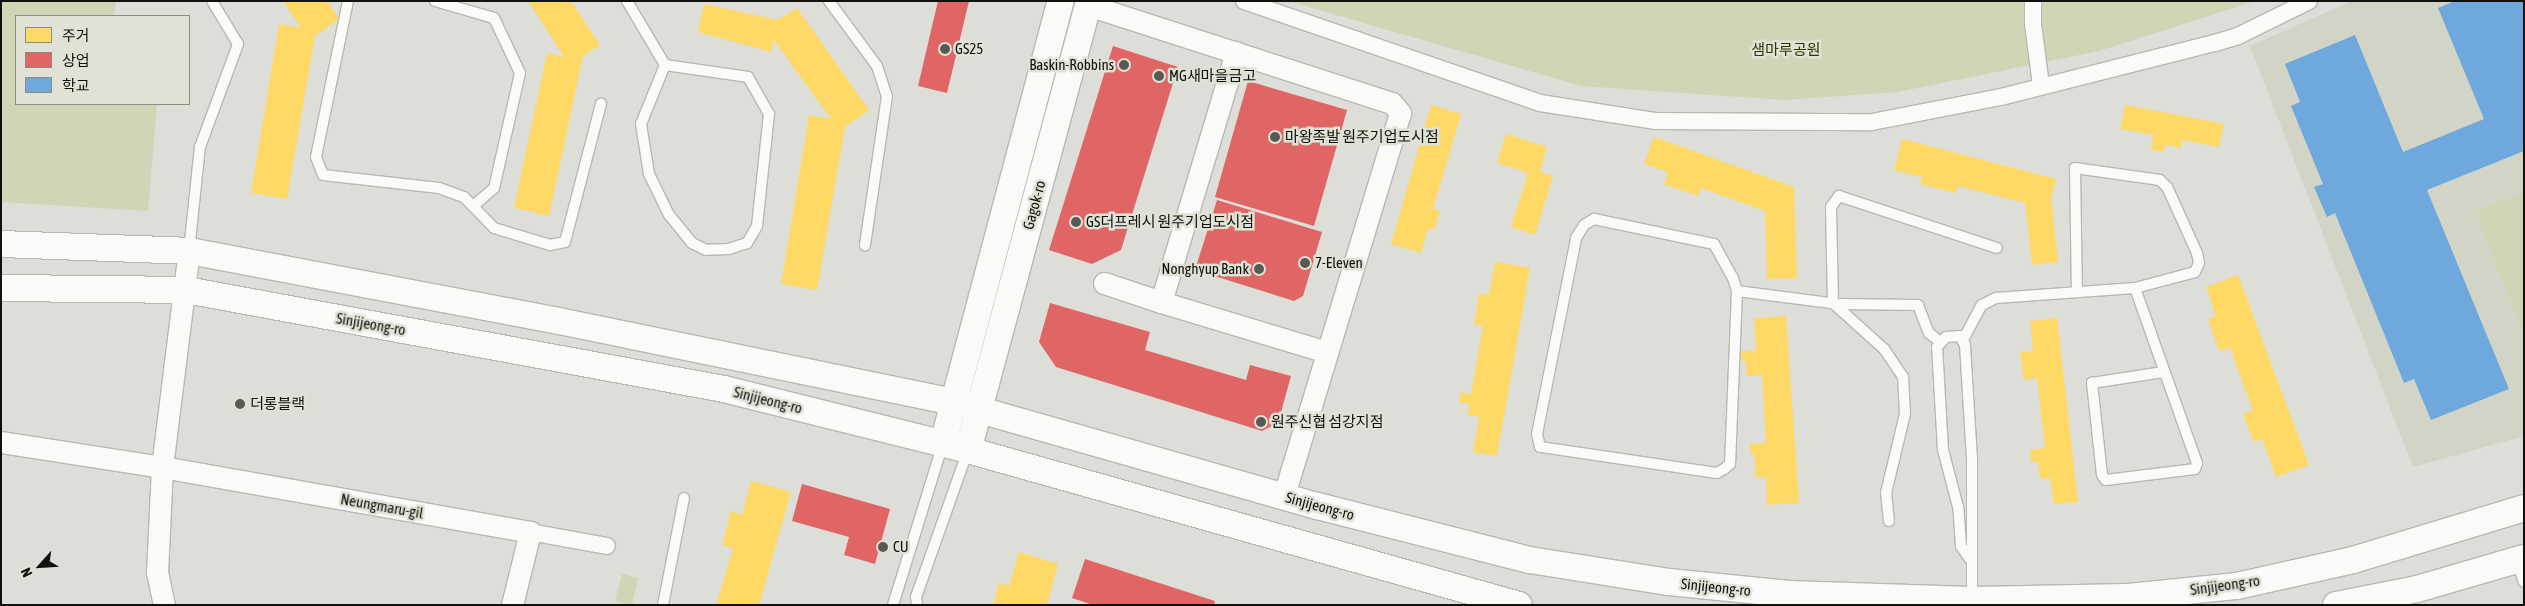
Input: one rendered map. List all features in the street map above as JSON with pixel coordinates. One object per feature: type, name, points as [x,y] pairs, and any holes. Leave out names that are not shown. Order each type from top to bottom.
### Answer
[{"type":"street","name":"Gagok-ro","points":[[956,447],[952,402],[1061,1]]},
{"type":"street","points":[[1244,1],[1540,103],[1656,121],[1872,122],[2041,86],[2238,36],[2309,1]]},
{"type":"street","points":[[2033,1],[2033,24],[2041,86]]},
{"type":"street","points":[[1085,2],[1392,103],[1400,114],[1284,496]]},
{"type":"street","name":"Gagok-ro","points":[[956,447],[979,410],[1085,2]]},
{"type":"street","points":[[1161,302],[1236,52]]},
{"type":"street","points":[[1,244],[189,251],[559,321],[952,402]]},
{"type":"street","points":[[164,605],[157,573],[162,467],[186,290],[189,251]]},
{"type":"street","points":[[1104,283],[1327,352]]},
{"type":"street","name":"Sinjijeong-ro","points":[[1,288],[186,290],[724,389],[956,447],[1518,605]]},
{"type":"street","name":"Sinjijeong-ro","points":[[952,402],[1284,496],[1530,560],[1660,581],[1789,594],[1972,602],[2092,599],[2237,586],[2352,560],[2524,508]]},
{"type":"street","name":"Neungmaru-gil","points":[[1,442],[162,467],[530,532]]},
{"type":"street","points":[[512,605],[530,532],[607,546]]},
{"type":"street","points":[[2336,605],[2521,567]]},
{"type":"lane","points":[[189,251],[200,147],[238,44],[212,1]]},
{"type":"lane","points":[[348,1],[316,157],[323,174],[439,188],[464,197],[494,228],[550,245],[565,242],[601,104]]},
{"type":"lane","points":[[435,1],[494,18],[520,73],[494,188],[474,206]]},
{"type":"lane","points":[[627,1],[665,65]]},
{"type":"lane","points":[[829,1],[877,66],[887,96],[865,246]]},
{"type":"lane","points":[[665,65],[748,77],[769,114],[758,226],[747,243],[729,249],[706,250],[692,243],[669,215],[649,174],[640,124],[665,65]]},
{"type":"lane","points":[[1969,558],[1974,549],[1970,504],[1972,459],[1963,340],[1982,305],[1996,298],[2135,288],[2184,277],[2195,272],[2199,263],[2197,252],[2166,187],[2160,180],[2075,168],[2077,291]]},
{"type":"lane","points":[[1889,521],[1886,493],[1905,414],[1902,377],[1884,349],[1833,303],[1831,207],[1839,196],[1997,248]]},
{"type":"lane","points":[[1594,219],[1714,244],[1737,291],[1730,464],[1724,469],[1717,473],[1540,447],[1537,434],[1576,238],[1584,225],[1594,219]]},
{"type":"lane","points":[[2135,288],[2163,372],[2197,463],[2195,470],[2106,480],[2102,475],[2092,384],[2163,372]]},
{"type":"lane","points":[[1737,291],[1833,303],[1918,305],[1929,333],[1939,341],[1943,450],[1958,507],[1961,546],[1969,558],[1972,602]]},
{"type":"lane","points":[[1939,341],[1946,337],[1960,336],[1963,340]]},
{"type":"lane","points":[[894,605],[956,447]]},
{"type":"lane","points":[[917,605],[916,597],[956,447]]},
{"type":"lane","points":[[663,605],[684,498]]},
{"type":"shaded area","points":[[2352,1],[2524,1],[2524,436],[2413,467],[2250,46]]},
{"type":"green space","points":[[1,1],[116,1],[114,15],[15,15],[15,105],[157,105],[148,211],[1,202]]},
{"type":"green space","name":"샘마루공원","points":[[1288,1],[2256,1],[2099,51],[1898,92],[1785,100],[1581,86]]},
{"type":"green space","points":[[2524,192],[2524,335],[2475,211]]},
{"type":"green space","points":[[622,574],[638,578],[632,605],[615,601]]},
{"type":"building: 주거","points":[[283,1],[327,1],[339,19],[315,36],[287,199],[251,193],[279,24],[301,28]]},
{"type":"building: 주거","points":[[528,1],[571,1],[600,45],[583,56],[549,216],[514,208],[547,53],[564,57]]},
{"type":"building: 주거","points":[[704,4],[778,20],[797,8],[869,110],[845,127],[817,290],[781,284],[809,115],[831,119],[774,40],[771,52],[698,32]]},
{"type":"building: 주거","points":[[1431,105],[1461,114],[1433,209],[1440,211],[1434,230],[1428,228],[1421,253],[1391,244]]},
{"type":"building: 주거","points":[[2125,105],[2224,124],[2219,147],[2182,140],[2181,148],[2165,145],[2164,152],[2151,150],[2153,135],[2120,129]]},
{"type":"building: 주거","points":[[1506,134],[1547,147],[1540,172],[1553,176],[1535,235],[1511,227],[1528,173],[1497,163]]},
{"type":"building: 주거","points":[[1654,137],[1794,187],[1797,278],[1767,279],[1765,211],[1701,188],[1698,196],[1664,184],[1668,172],[1644,164]]},
{"type":"building: 주거","points":[[1902,139],[2056,179],[2051,198],[2058,262],[2032,265],[2025,203],[1958,186],[1956,193],[1920,184],[1922,177],[1894,170]]},
{"type":"building: 주거","points":[[1495,262],[1530,268],[1497,456],[1473,452],[1479,417],[1468,415],[1469,404],[1459,402],[1461,392],[1471,394],[1483,326],[1474,325],[1479,293],[1489,295]]},
{"type":"building: 주거","points":[[2238,275],[2309,465],[2276,477],[2262,439],[2254,442],[2243,414],[2253,411],[2230,348],[2219,351],[2208,319],[2216,316],[2206,287]]},
{"type":"building: 주거","points":[[1786,316],[1799,503],[1767,505],[1766,477],[1756,478],[1754,453],[1750,454],[1750,444],[1766,443],[1762,375],[1747,376],[1745,360],[1739,361],[1738,352],[1756,350],[1754,318]]},
{"type":"building: 주거","points":[[2057,318],[2078,502],[2054,504],[2050,478],[2040,479],[2038,462],[2031,462],[2030,450],[2045,448],[2037,378],[2024,380],[2020,352],[2033,351],[2030,321]]},
{"type":"building: 주거","points":[[751,481],[791,492],[759,605],[716,605],[733,548],[722,545],[731,511],[742,515]]},
{"type":"building: 주거","points":[[1019,552],[1058,564],[1047,605],[993,605],[999,583],[1009,586]]},
{"type":"building: 상업","points":[[938,1],[969,1],[947,93],[918,86]]},
{"type":"building: 상업","points":[[1113,46],[1178,67],[1121,250],[1092,264],[1049,250]]},
{"type":"building: 상업","points":[[1248,81],[1347,110],[1314,226],[1215,197]]},
{"type":"building: 상업","points":[[1217,200],[1322,232],[1303,296],[1294,301],[1195,270]]},
{"type":"building: 상업","points":[[1050,303],[1150,332],[1145,350],[1246,380],[1250,365],[1291,376],[1278,423],[1262,431],[1056,367],[1039,342]]},
{"type":"building: 상업","points":[[802,484],[890,509],[875,564],[844,555],[849,537],[792,521]]},
{"type":"building: 상업","points":[[1085,559],[1215,601],[1214,605],[1093,605],[1072,598]]},
{"type":"building: 학교","points":[[2455,1],[2524,1],[2524,151],[2427,190],[2509,389],[2431,420],[2414,379],[2404,383],[2335,213],[2327,217],[2314,187],[2323,184],[2291,106],[2300,102],[2285,64],[2355,35],[2403,152],[2484,119],[2438,8]]},
{"type":"place","name":"GS25","points":[[945,49]]},
{"type":"place","name":"Baskin-Robbins","points":[[1124,65]]},
{"type":"place","name":"MG새마을금고","points":[[1159,76]]},
{"type":"place","name":"마왕족발 원주기업도시점","points":[[1275,137]]},
{"type":"place","name":"GS더프레시 원주기업도시점","points":[[1076,222]]},
{"type":"place","name":"7-Eleven","points":[[1305,263]]},
{"type":"place","name":"Nonghyup Bank","points":[[1259,269]]},
{"type":"place","name":"더롱블랙","points":[[240,404]]},
{"type":"place","name":"원주신협 섬강지점","points":[[1261,422]]},
{"type":"place","name":"CU","points":[[883,547]]}]
